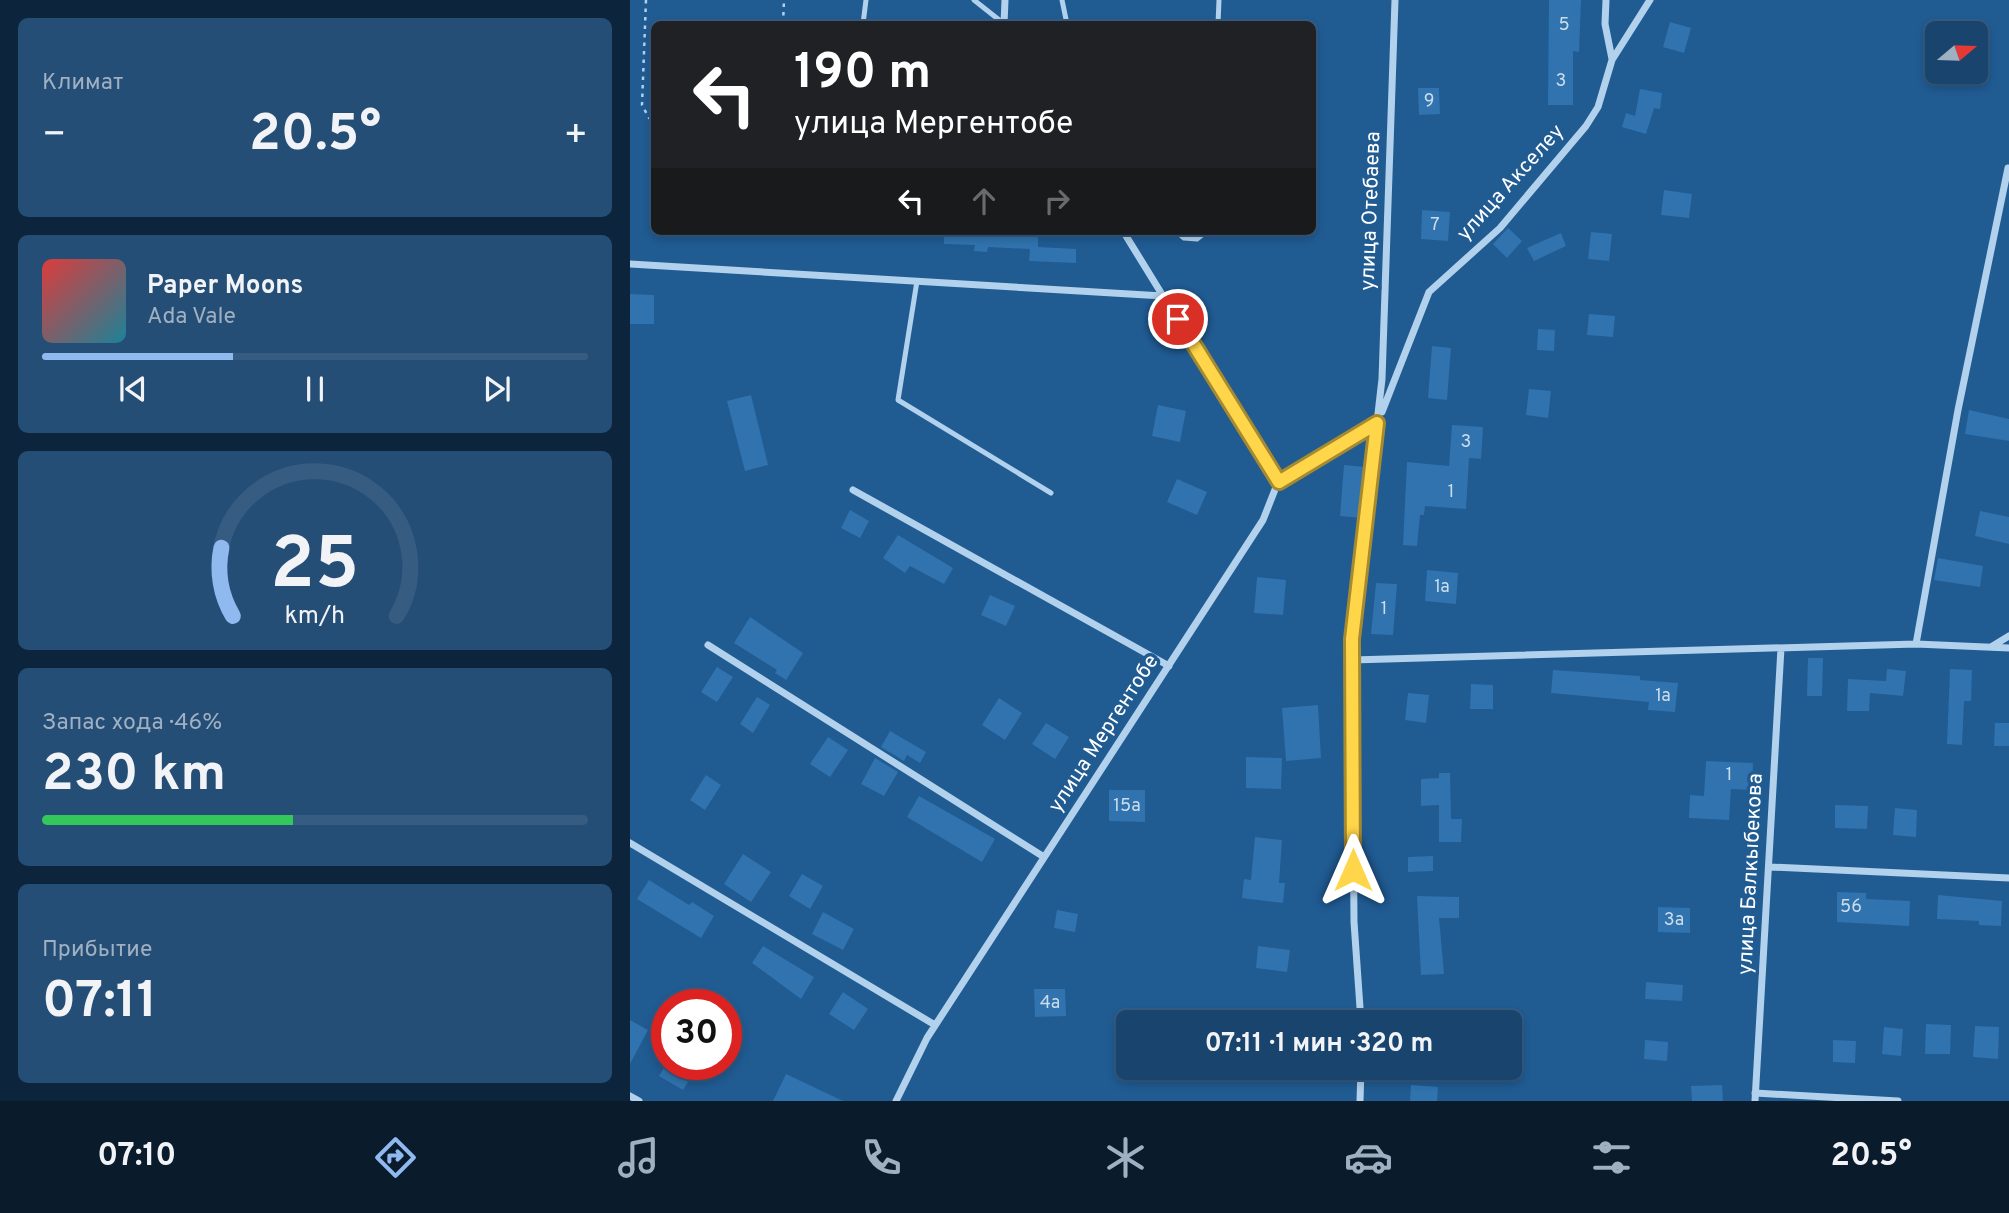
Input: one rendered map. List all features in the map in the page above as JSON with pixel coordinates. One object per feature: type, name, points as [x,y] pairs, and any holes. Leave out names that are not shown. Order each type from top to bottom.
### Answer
[{"type":"street","points":[[1004,21],[1005,0]]},
{"type":"street","name":"улица Отебаева","points":[[1377,423],[1388,254],[1395,0]]},
{"type":"street","points":[[1606,0],[1605,24],[1612,60]]},
{"type":"street","name":"улица Акселеу","points":[[1377,423],[1429,292],[1500,228],[1586,125],[1598,107],[1612,60],[1650,0]]},
{"type":"street","points":[[1916,644],[1958,410],[2008,168]]},
{"type":"street","points":[[1125,235],[1279,482],[1377,423]]},
{"type":"street","points":[[630,264],[1163,296]]},
{"type":"street","points":[[1360,1010],[1354,922],[1352,660],[1377,423]]},
{"type":"street","name":"улица Мергентобе","points":[[896,1101],[936,1026],[1263,520],[1279,482]]},
{"type":"street","points":[[853,490],[1169,666]]},
{"type":"street","points":[[1990,647],[2009,636]]},
{"type":"street","points":[[1352,660],[1916,644],[2009,648]]},
{"type":"street","points":[[708,645],[1044,857]]},
{"type":"street","name":"улица Балкыбекова","points":[[1755,1097],[1782,649]]},
{"type":"street","points":[[630,843],[936,1026]]},
{"type":"street","points":[[1770,867],[2009,878]]},
{"type":"street","points":[[1360,1101],[1361,1080]]},
{"type":"street","points":[[630,1096],[639,1101]]},
{"type":"street","points":[[1755,1097],[1898,1101]]},
{"type":"lane","points":[[863,21],[866,0]]},
{"type":"lane","points":[[974,0],[1000,21]]},
{"type":"lane","points":[[1062,0],[1066,21]]},
{"type":"lane","points":[[1218,21],[1219,0]]},
{"type":"lane","points":[[1181,235],[1196,239],[1202,235]]},
{"type":"lane","points":[[917,281],[898,400],[1051,493]]},
{"type":"path","points":[[646,0],[642,105],[651,118]]},
{"type":"path","points":[[783,21],[784,0]]},
{"type":"building","points":[[1549,0],[1581,0],[1579,52],[1573,51],[1573,105],[1548,105]]},
{"type":"building","points":[[1670,22],[1691,28],[1684,53],[1663,47]]},
{"type":"building","points":[[1418,88],[1439,88],[1440,114],[1419,115]]},
{"type":"building","points":[[1640,89],[1662,93],[1660,109],[1654,108],[1646,134],[1622,127],[1626,113],[1635,116]]},
{"type":"building","points":[[1664,190],[1692,194],[1689,218],[1661,215]]},
{"type":"building","points":[[1422,210],[1450,212],[1448,241],[1421,239]]},
{"type":"building","points":[[1508,228],[1522,241],[1507,258],[1493,244]]},
{"type":"building","points":[[1591,232],[1612,234],[1609,261],[1588,259]]},
{"type":"building","points":[[1561,233],[1566,246],[1534,261],[1527,248]]},
{"type":"building","points":[[944,235],[1038,235],[1038,247],[1076,249],[1076,263],[1029,261],[1030,249],[988,247],[987,252],[974,251],[975,245],[944,244]]},
{"type":"building","points":[[630,294],[654,295],[654,324],[630,324]]},
{"type":"building","points":[[1589,314],[1615,316],[1613,337],[1587,335]]},
{"type":"building","points":[[1538,329],[1555,330],[1554,351],[1537,350]]},
{"type":"building","points":[[1432,346],[1451,348],[1447,400],[1428,398]]},
{"type":"building","points":[[1529,389],[1551,391],[1548,418],[1526,415]]},
{"type":"building","points":[[751,395],[768,465],[745,471],[727,401]]},
{"type":"building","points":[[1158,405],[1186,411],[1180,442],[1152,436]]},
{"type":"building","points":[[1969,410],[2009,419],[2009,441],[1965,434]]},
{"type":"building","points":[[1452,425],[1483,427],[1481,459],[1469,458],[1466,509],[1425,506],[1424,515],[1420,515],[1417,546],[1403,545],[1407,462],[1449,466]]},
{"type":"building","points":[[1344,465],[1365,467],[1360,518],[1340,516]]},
{"type":"building","points":[[1177,479],[1207,492],[1197,515],[1167,502]]},
{"type":"building","points":[[850,510],[869,521],[860,538],[841,528]]},
{"type":"building","points":[[1980,511],[2009,517],[2009,544],[1975,536]]},
{"type":"building","points":[[898,535],[953,568],[944,584],[910,566],[905,573],[883,558]]},
{"type":"building","points":[[1938,558],[1983,566],[1980,587],[1934,580]]},
{"type":"building","points":[[1427,570],[1458,573],[1456,604],[1425,601]]},
{"type":"building","points":[[1257,577],[1286,580],[1283,615],[1254,613]]},
{"type":"building","points":[[1376,583],[1397,584],[1393,635],[1371,634]]},
{"type":"building","points":[[990,595],[1015,606],[1006,626],[981,615]]},
{"type":"building","points":[[750,617],[803,653],[786,680],[775,673],[777,670],[734,643]]},
{"type":"building","points":[[1808,658],[1823,658],[1822,696],[1807,696]]},
{"type":"building","points":[[717,667],[733,677],[717,702],[701,692]]},
{"type":"building","points":[[1887,669],[1906,671],[1903,696],[1870,693],[1869,711],[1847,711],[1848,679],[1886,681]]},
{"type":"building","points":[[1950,669],[1972,670],[1971,701],[1964,701],[1962,745],[1947,744]]},
{"type":"building","points":[[1553,670],[1640,676],[1640,680],[1678,683],[1675,712],[1648,710],[1649,702],[1551,693]]},
{"type":"building","points":[[1471,684],[1493,685],[1493,709],[1470,709]]},
{"type":"building","points":[[1408,693],[1429,695],[1426,723],[1405,720]]},
{"type":"building","points":[[757,697],[770,705],[753,733],[740,724]]},
{"type":"building","points":[[999,698],[1022,713],[1005,740],[982,725]]},
{"type":"building","points":[[1318,705],[1321,758],[1286,761],[1282,708]]},
{"type":"building","points":[[1046,723],[1069,737],[1055,759],[1032,744]]},
{"type":"building","points":[[1995,723],[2009,723],[2009,746],[1994,746]]},
{"type":"building","points":[[890,731],[926,752],[920,763],[907,755],[904,761],[881,747]]},
{"type":"building","points":[[828,737],[848,750],[830,777],[810,764]]},
{"type":"building","points":[[1246,757],[1282,758],[1281,789],[1246,788]]},
{"type":"building","points":[[875,758],[898,772],[884,796],[861,784]]},
{"type":"building","points":[[1706,761],[1753,763],[1752,790],[1731,789],[1729,820],[1689,818],[1690,795],[1704,796]]},
{"type":"building","points":[[1439,773],[1450,773],[1451,819],[1462,819],[1461,842],[1439,842],[1439,805],[1421,806],[1421,779],[1439,778]]},
{"type":"building","points":[[706,775],[721,785],[705,810],[690,800]]},
{"type":"building","points":[[1109,790],[1145,790],[1145,822],[1109,821]]},
{"type":"building","points":[[919,796],[995,839],[982,862],[907,817]]},
{"type":"building","points":[[1835,805],[1868,806],[1867,829],[1835,828]]},
{"type":"building","points":[[1895,808],[1917,810],[1916,837],[1893,835]]},
{"type":"building","points":[[1255,837],[1282,840],[1279,883],[1285,883],[1283,903],[1242,898],[1244,879],[1251,880]]},
{"type":"building","points":[[743,854],[771,872],[751,902],[724,884]]},
{"type":"building","points":[[1433,856],[1433,871],[1408,872],[1408,857]]},
{"type":"building","points":[[802,874],[823,886],[810,909],[789,896]]},
{"type":"building","points":[[649,880],[689,905],[692,902],[714,916],[701,938],[637,899]]},
{"type":"building","points":[[1837,892],[1866,893],[1866,899],[1910,901],[1909,926],[1837,922]]},
{"type":"building","points":[[1938,895],[2002,901],[2001,926],[1979,925],[1979,921],[1937,919]]},
{"type":"building","points":[[1417,896],[1459,897],[1459,918],[1439,918],[1444,974],[1421,975]]},
{"type":"building","points":[[1658,907],[1690,908],[1690,933],[1658,932]]},
{"type":"building","points":[[1057,910],[1078,914],[1075,932],[1054,928]]},
{"type":"building","points":[[823,912],[854,929],[843,950],[812,934]]},
{"type":"building","points":[[763,946],[814,977],[801,999],[752,963]]},
{"type":"building","points":[[1258,946],[1290,950],[1287,972],[1256,968]]},
{"type":"building","points":[[1646,982],[1683,985],[1682,1001],[1645,999]]},
{"type":"building","points":[[1034,989],[1065,989],[1066,1016],[1035,1017]]},
{"type":"building","points":[[843,992],[868,1009],[854,1030],[829,1014]]},
{"type":"building","points":[[630,1020],[648,1030],[630,1064]]},
{"type":"building","points":[[1926,1024],[1951,1025],[1950,1054],[1925,1054]]},
{"type":"building","points":[[1975,1026],[1999,1027],[1998,1059],[1973,1057]]},
{"type":"building","points":[[1884,1027],[1903,1029],[1901,1056],[1882,1054]]},
{"type":"building","points":[[1645,1040],[1668,1042],[1667,1061],[1644,1059]]},
{"type":"building","points":[[1833,1040],[1856,1041],[1855,1063],[1833,1062]]},
{"type":"building","points":[[786,1074],[843,1101],[773,1101]]},
{"type":"building","points":[[666,1080],[689,1080],[683,1090]]},
{"type":"building","points":[[1411,1085],[1438,1087],[1437,1101],[1410,1101]]},
{"type":"building","points":[[1722,1085],[1723,1101],[1692,1101],[1691,1086]]},
{"type":"route","points":[[1178,319],[1279,482],[1377,423],[1352,639],[1353,870]]}]
